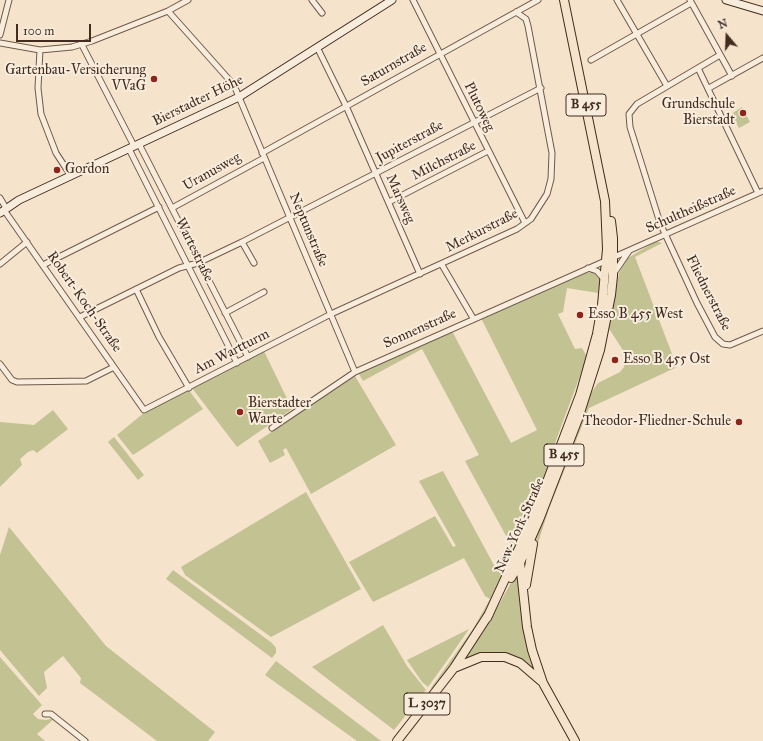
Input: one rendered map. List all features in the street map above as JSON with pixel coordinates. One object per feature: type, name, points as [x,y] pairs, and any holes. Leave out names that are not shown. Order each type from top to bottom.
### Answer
[{"type":"main road","name":"Bierstadter Höhe","points":[[3,210],[19,200],[239,97],[392,0]]},
{"type":"main road","name":"B 455","points":[[564,0],[606,201],[610,259],[613,276]]},
{"type":"main road","points":[[726,0],[763,11]]},
{"type":"main road","name":"B 455","points":[[604,280],[610,259]]},
{"type":"main road","name":"New-York-Straße","points":[[397,741],[454,668],[487,618],[520,563],[539,520],[588,390],[600,350],[611,295],[613,276]]},
{"type":"main road","name":"New-York-Straße","points":[[522,545],[550,476],[586,377],[598,329],[604,280]]},
{"type":"main road","name":"B 455","points":[[525,604],[530,557],[539,520]]},
{"type":"main road","name":"B 455","points":[[522,545],[520,563],[532,650],[543,683],[575,741]]},
{"type":"main road","name":"L 3037","points":[[487,618],[522,545]]},
{"type":"main road","points":[[454,668],[481,657],[505,657],[527,668],[543,683]]},
{"type":"street","points":[[0,35],[9,0]]},
{"type":"street","points":[[0,43],[40,50],[61,49],[82,44],[168,11],[188,0]]},
{"type":"street","points":[[312,0],[322,13]]},
{"type":"street","name":"Plutoweg","points":[[413,0],[473,123],[525,223]]},
{"type":"street","name":"Saturnstraße","points":[[263,155],[440,53],[538,0]]},
{"type":"street","points":[[617,0],[667,86]]},
{"type":"street","points":[[591,60],[691,1],[732,76]]},
{"type":"street","name":"Neptunstraße","points":[[168,11],[233,84],[355,372]]},
{"type":"street","name":"Merkurstraße","points":[[331,314],[442,264],[525,223],[538,209],[547,194],[552,168],[552,153],[528,26],[526,19],[516,12]]},
{"type":"street","points":[[82,44],[134,146]]},
{"type":"street","name":"Marsweg","points":[[317,47],[346,106],[420,274]]},
{"type":"street","points":[[40,50],[38,88],[41,114],[50,140],[71,176]]},
{"type":"street","points":[[665,235],[646,184],[629,119],[632,108],[720,55]]},
{"type":"street","points":[[709,88],[763,58]]},
{"type":"street","points":[[698,68],[760,192]]},
{"type":"street","name":"Jupiterstraße","points":[[80,316],[188,265],[198,263],[242,242],[540,88]]},
{"type":"street","name":"Wartestraße","points":[[134,146],[159,207],[237,363]]},
{"type":"street","name":"Wartestraße","points":[[134,146],[172,208],[198,263],[248,357]]},
{"type":"street","name":"Milchstraße","points":[[389,202],[488,151]]},
{"type":"street","name":"Uranusweg","points":[[172,208],[263,155]]},
{"type":"street","name":"Schultheißstraße","points":[[610,259],[760,192]]},
{"type":"street","name":"Robert-Koch-Straße","points":[[0,198],[3,210],[80,316],[144,410]]},
{"type":"street","points":[[43,265],[159,207]]},
{"type":"street","name":"Fliednerstraße","points":[[665,235],[707,323],[719,342],[727,345],[734,344],[763,331]]},
{"type":"street","points":[[0,264],[27,242]]},
{"type":"street","points":[[242,242],[254,262]]},
{"type":"street","points":[[613,276],[629,250]]},
{"type":"street","name":"Sonnenstraße","points":[[272,428],[355,372],[473,318],[610,259]]},
{"type":"street","points":[[442,264],[473,318]]},
{"type":"street","points":[[588,268],[597,271],[604,280]]},
{"type":"street","points":[[136,289],[159,337],[189,388]]},
{"type":"street","points":[[225,313],[264,292]]},
{"type":"street","name":"Am Wartturm","points":[[144,410],[331,314]]},
{"type":"street","points":[[0,364],[12,380],[17,382],[89,380],[114,366]]},
{"type":"street","points":[[45,714],[51,714],[85,741]]},
{"type":"green space","points":[[742,107],[750,122],[739,128],[731,114]]},
{"type":"green space","points":[[656,241],[662,243],[635,257],[677,367],[589,408],[549,509],[536,549],[533,551],[589,396],[598,383],[620,372],[624,367],[626,355],[608,327],[619,273],[628,258]]},
{"type":"green space","points":[[592,272],[598,275],[600,279],[598,293],[567,288],[563,312],[558,314],[575,349],[582,348],[587,357],[555,443],[556,445],[544,478],[493,599],[475,630],[433,692],[431,688],[473,629],[490,599],[485,596],[464,558],[373,602],[349,562],[435,516],[453,547],[456,546],[419,481],[443,471],[495,567],[510,543],[465,461],[479,455],[422,349],[363,381],[359,374],[361,371],[452,331],[511,443],[537,430],[481,318],[584,273]]},
{"type":"green space","points":[[264,351],[292,409],[237,447],[192,388]]},
{"type":"green space","points":[[355,376],[396,445],[311,494],[286,448],[283,450],[285,455],[270,463],[258,441]]},
{"type":"green space","points":[[188,389],[203,409],[133,455],[117,435],[145,412]]},
{"type":"green space","points":[[53,410],[68,429],[37,453],[33,450],[28,452],[20,459],[22,465],[0,487],[0,422],[34,425]]},
{"type":"green space","points":[[114,437],[144,475],[138,480],[108,442]]},
{"type":"green space","points":[[306,492],[361,589],[271,637],[185,575],[181,567]]},
{"type":"green space","points":[[9,527],[106,646],[215,732],[208,741],[157,741],[80,683],[81,678],[63,656],[44,672],[47,688],[39,696],[0,650],[0,555]]},
{"type":"green space","points":[[173,570],[272,643],[276,648],[276,653],[272,658],[166,579]]},
{"type":"green space","points":[[518,570],[534,667],[531,667],[518,657],[506,653],[488,652],[465,659],[492,617]]},
{"type":"green space","points":[[383,625],[407,666],[426,690],[394,730],[312,667]]},
{"type":"green space","points":[[469,629],[428,687],[422,682],[407,660]]},
{"type":"green space","points":[[0,657],[42,705],[33,714],[38,719],[46,720],[55,718],[37,734],[45,741],[0,741]]},
{"type":"green space","points":[[276,661],[381,741],[357,741],[265,675]]},
{"type":"place","name":"Gartenbau-Versicherung VVaG","points":[[154,79]]},
{"type":"place","name":"Grundschule Bierstadt","points":[[743,113]]},
{"type":"place","name":"Gordon","points":[[57,170]]},
{"type":"place","name":"Esso B 455 West","points":[[580,315]]},
{"type":"place","name":"Esso B 455 Ost","points":[[615,360]]},
{"type":"place","name":"Bierstadter Warte","points":[[240,412]]},
{"type":"place","name":"Theodor-Fliedner-Schule","points":[[739,422]]}]
